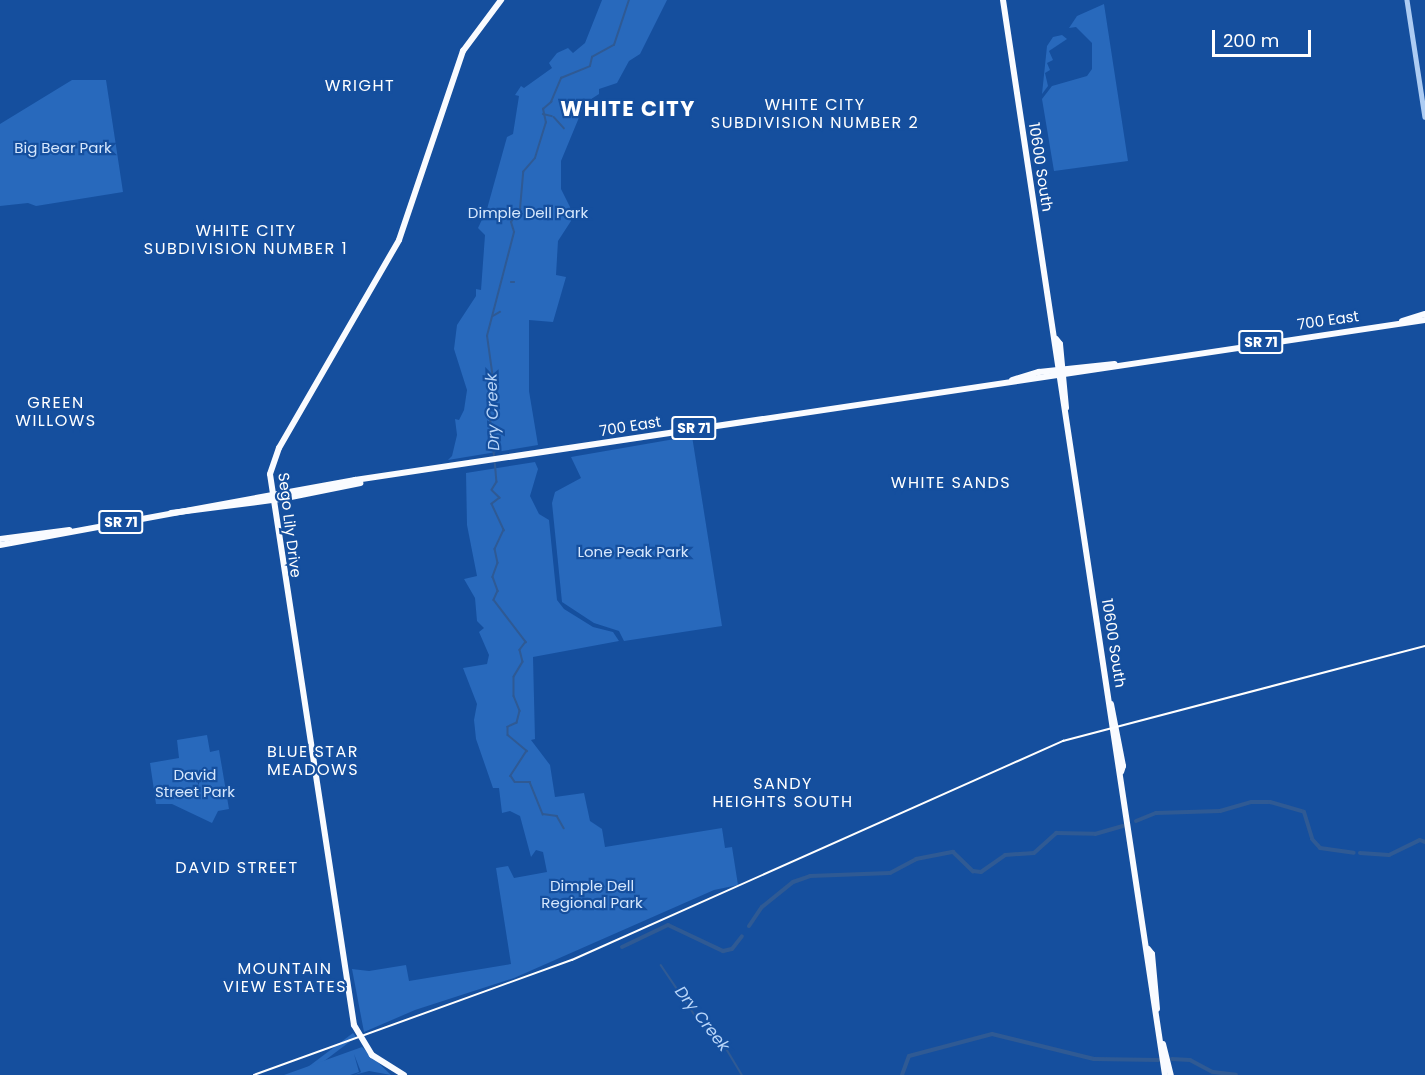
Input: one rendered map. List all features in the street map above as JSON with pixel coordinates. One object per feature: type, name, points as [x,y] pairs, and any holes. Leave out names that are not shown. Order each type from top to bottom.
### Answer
[{"type":"main road","name":"Sego Lily Drive","points":[[404,1075],[376,1057],[357,1033],[270,474],[275,455],[399,240],[463,51],[501,0]]},
{"type":"main road","name":"10600 South","points":[[1003,0],[1168,1075]]},
{"type":"main road","name":"700 East","points":[[1402,321],[1425,314]]},
{"type":"main road","name":"700 East","points":[[0,544],[70,530],[510,457],[1061,372],[1402,321],[1425,320]]},
{"type":"main road","name":"700 East","points":[[0,539],[70,530]]},
{"type":"main road","name":"10600 South","points":[[1163,1044],[1163,1062],[1168,1075]]},
{"type":"street","points":[[1407,0],[1425,117]]},
{"type":"green space","name":"Dimple Dell Park","points":[[602,0],[667,0],[640,54],[629,61],[617,83],[599,89],[599,94],[585,103],[561,161],[561,189],[570,207],[571,221],[558,241],[556,275],[566,277],[553,322],[529,320],[529,391],[538,445],[448,460],[452,456],[457,435],[455,419],[459,420],[464,410],[467,390],[454,349],[457,325],[476,296],[476,289],[481,290],[485,235],[478,228],[487,209],[507,137],[513,134],[519,96],[515,95],[521,86],[524,88],[552,68],[549,63],[557,53],[568,48],[573,53],[585,43]]},
{"type":"green space","points":[[1104,4],[1128,161],[1054,171],[1042,99],[1052,86],[1087,76],[1092,69],[1092,43],[1076,27],[1069,28],[1077,16]]},
{"type":"green space","points":[[1062,35],[1067,39],[1049,51],[1053,60],[1047,63],[1050,70],[1045,73],[1048,86],[1042,94],[1047,46],[1053,37]]},
{"type":"green space","name":"Big Bear Park","points":[[72,80],[106,80],[123,192],[36,206],[28,203],[0,206],[0,124]]},
{"type":"green space","name":"Lone Peak Park","points":[[692,436],[722,626],[624,641],[619,631],[594,623],[562,602],[552,503],[555,492],[581,478],[571,457]]},
{"type":"green space","name":"Dimple Dell Regional Park","points":[[535,462],[538,469],[530,496],[539,514],[549,520],[557,600],[564,609],[593,627],[613,632],[619,641],[533,657],[535,739],[531,740],[550,765],[555,797],[584,793],[590,821],[602,829],[605,847],[722,828],[725,848],[732,847],[738,885],[714,890],[514,978],[415,1010],[364,1032],[352,969],[369,971],[406,965],[409,981],[511,964],[496,868],[508,866],[514,878],[547,872],[543,852],[536,850],[531,857],[520,816],[510,811],[502,813],[499,788],[493,788],[476,739],[474,720],[477,704],[463,668],[487,664],[489,655],[479,632],[484,628],[477,621],[475,598],[464,579],[477,576],[467,525],[466,473]]},
{"type":"green space","name":"David Street Park","points":[[207,735],[210,752],[219,750],[229,809],[218,811],[212,823],[172,804],[156,804],[150,763],[179,758],[177,740]]},
{"type":"green space","points":[[353,1033],[356,1037],[306,1075],[297,1075]]},
{"type":"green space","points":[[362,1047],[391,1075],[369,1071],[354,1075],[361,1072],[354,1054],[359,1072],[350,1075],[284,1075]]},
{"type":"waterway","name":"Dry Creek","points":[[494,456],[489,409],[493,379],[487,336],[514,232],[511,222],[520,209],[523,172],[535,158],[546,123],[543,109],[551,102],[561,78],[590,66],[592,57],[614,45],[629,0]]},
{"type":"waterway","name":"Dry Creek","points":[[543,114],[552,116]]},
{"type":"waterway","points":[[554,117],[564,128]]},
{"type":"waterway","name":"Dry Creek","points":[[493,316],[500,312]]},
{"type":"waterway","name":"Dry Creek","points":[[495,460],[497,482],[492,490],[500,498],[492,504],[504,530],[495,549],[498,563],[493,577],[498,591],[494,600],[526,642],[520,650],[523,662],[514,677],[514,696],[520,711],[517,723],[508,727],[508,735],[527,751],[511,776],[515,782],[530,782],[543,814],[557,816],[564,828]]},
{"type":"waterway","points":[[1136,821],[1156,813],[1220,811],[1251,802],[1270,802],[1304,812],[1312,839],[1320,848],[1354,853]]},
{"type":"waterway","points":[[749,926],[762,907],[793,882],[810,876],[890,873],[916,859],[953,852],[973,871],[981,872],[1005,855],[1034,853],[1056,833],[1095,834],[1123,826]]},
{"type":"waterway","points":[[1360,853],[1389,855],[1420,840],[1425,842]]},
{"type":"waterway","points":[[622,947],[668,925],[723,951],[732,949],[742,936]]},
{"type":"waterway","name":"Dry Creek","points":[[661,965],[701,1024],[723,1043],[742,1075]]},
{"type":"waterway","points":[[902,1075],[909,1056],[992,1034],[1094,1059],[1159,1060]]},
{"type":"waterway","points":[[1172,1059],[1190,1060],[1213,1072],[1236,1075]]},
{"type":"tram line","points":[[254,1075],[572,960],[1063,741],[1425,646]]},
{"type":"district","name":"WRIGHT","points":[[360,86]]},
{"type":"district","name":"WHITE CITY","points":[[628,109]]},
{"type":"district","name":"WHITE CITY SUBDIVISION NUMBER 2","points":[[815,114]]},
{"type":"district","name":"WHITE CITY SUBDIVISION NUMBER 1","points":[[246,240]]},
{"type":"district","name":"GREEN WILLOWS","points":[[56,412]]},
{"type":"district","name":"WHITE SANDS","points":[[951,483]]},
{"type":"district","name":"BLUE STAR MEADOWS","points":[[313,761]]},
{"type":"district","name":"SANDY HEIGHTS SOUTH","points":[[783,793]]},
{"type":"district","name":"DAVID STREET","points":[[237,868]]},
{"type":"district","name":"MOUNTAIN VIEW ESTATES","points":[[285,978]]}]
